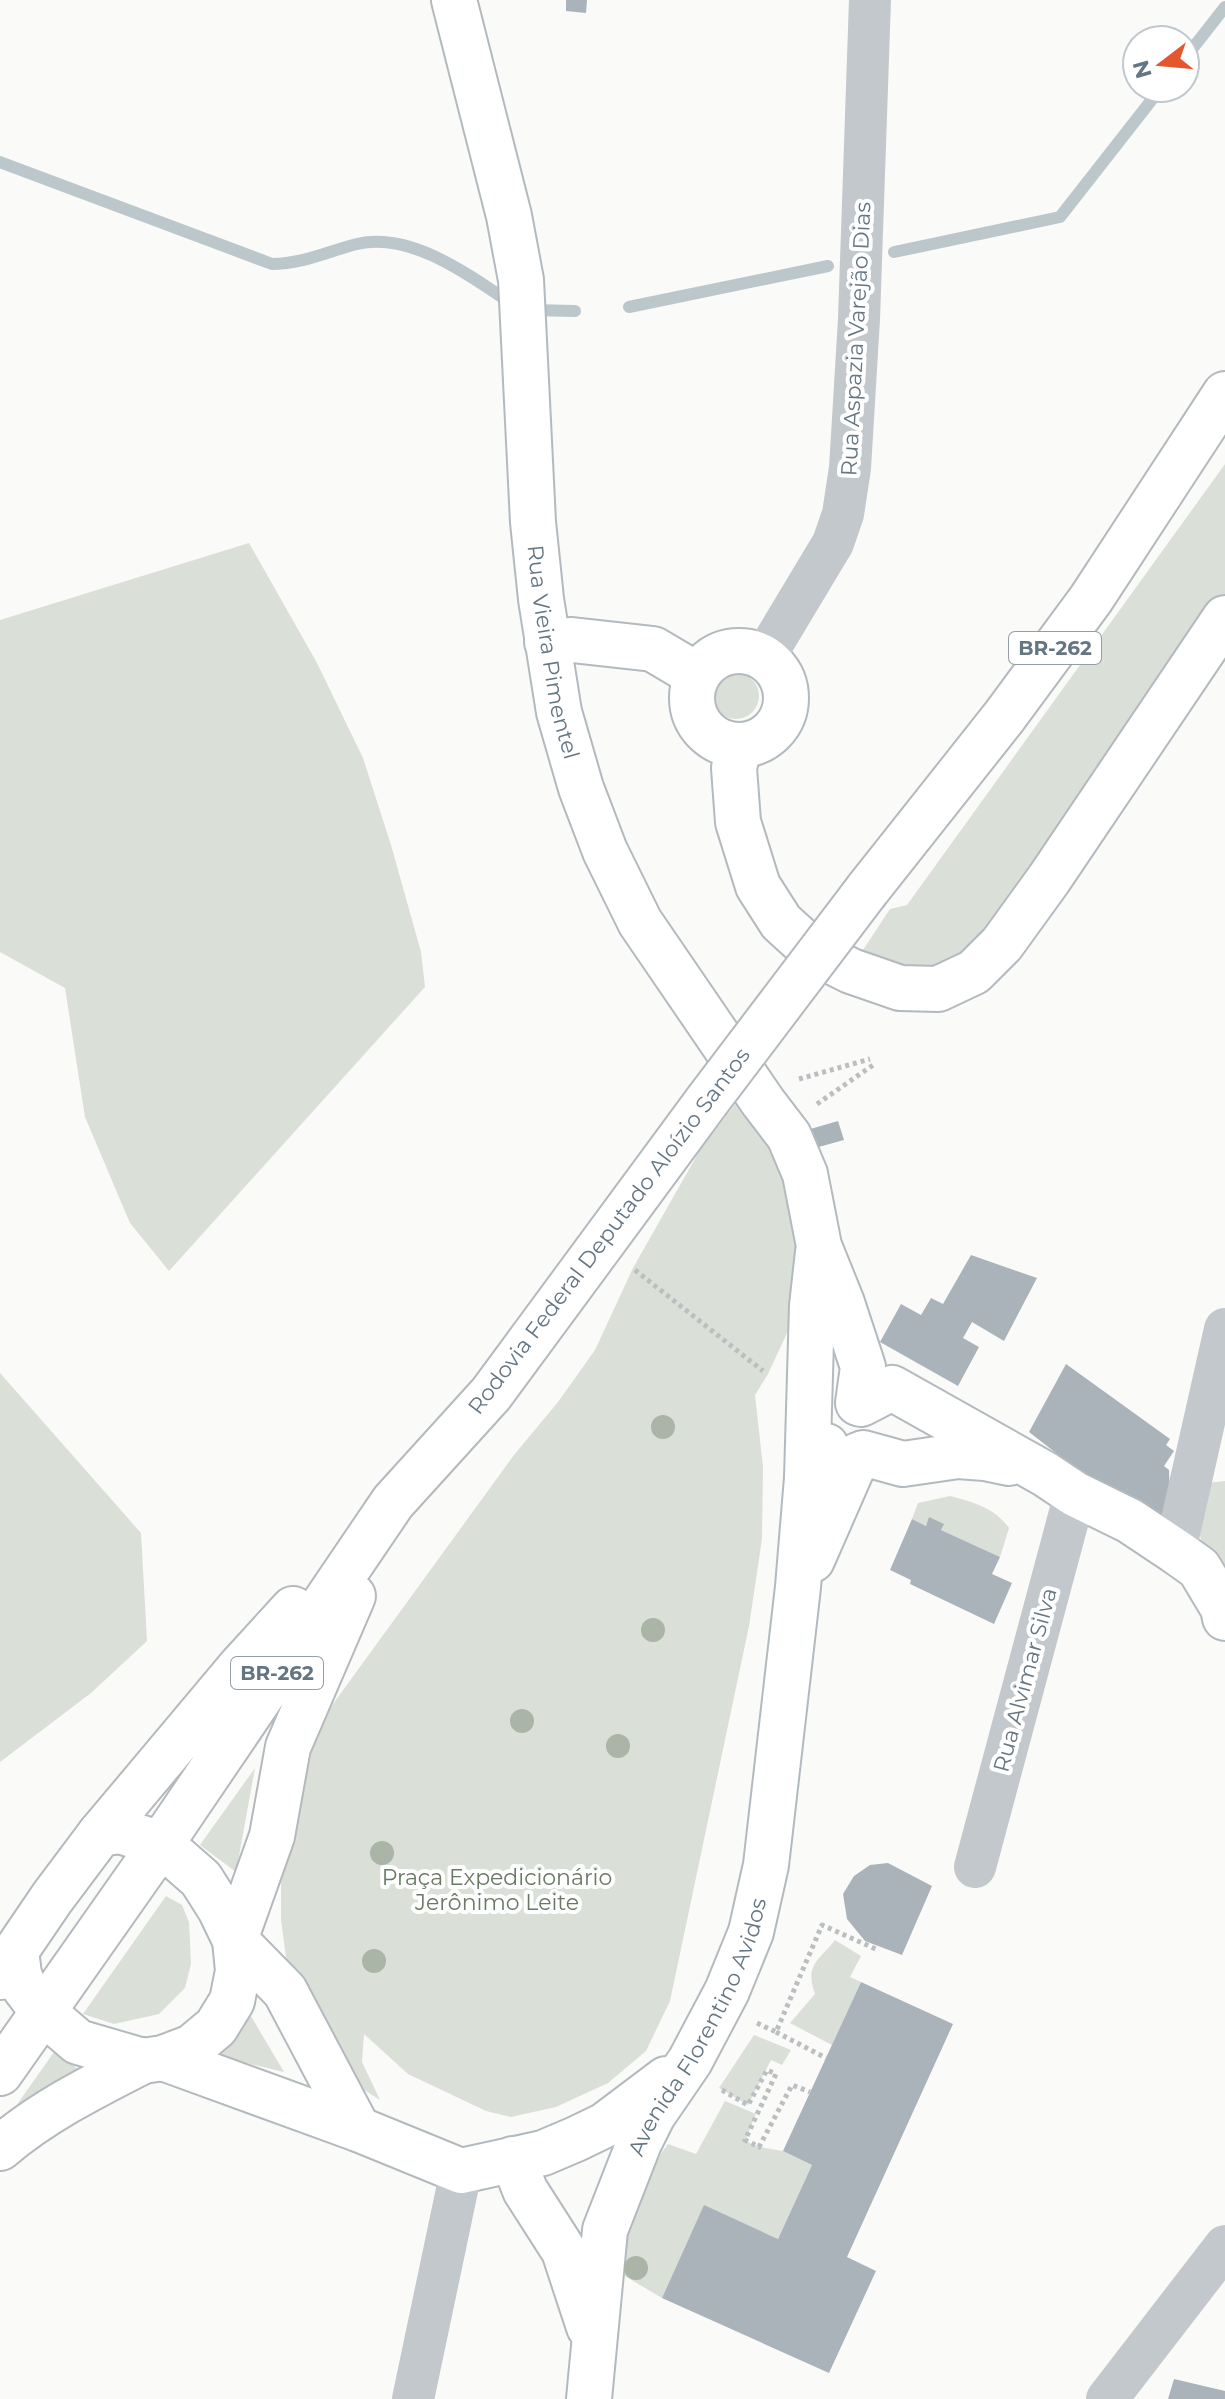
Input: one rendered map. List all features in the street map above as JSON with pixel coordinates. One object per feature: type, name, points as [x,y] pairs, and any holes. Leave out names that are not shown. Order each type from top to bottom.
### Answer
[{"type":"main road","name":"Rua Vieira Pimentel","points":[[454,0],[492,143],[521,280],[533,522],[547,642],[559,712],[581,788],[605,851],[640,922],[789,1136],[805,1174],[819,1246]]},
{"type":"main road","name":"Rodovia Federal Deputado Aloízio Santos","points":[[0,2073],[161,1844],[393,1502],[491,1394],[707,1101],[867,890],[1004,717],[1091,599],[1225,394]]},
{"type":"main road","points":[[739,746],[734,768],[738,822],[758,886],[781,922],[815,953],[851,971],[900,988],[938,989],[974,972],[1002,944],[1225,618]]},
{"type":"main road","points":[[547,642],[572,640],[653,649],[697,675]]},
{"type":"main road","points":[[746,651],[764,658],[779,673],[785,689],[786,704],[777,726],[764,739],[739,746],[719,742],[702,729],[691,704],[697,675],[707,663],[724,653],[746,651]]},
{"type":"main road","points":[[819,1246],[812,1306],[810,1366],[844,1435],[903,1464],[958,1456],[985,1458],[1008,1463],[1060,1484]]},
{"type":"main road","points":[[819,1246],[863,1367],[844,1435]]},
{"type":"main road","points":[[810,1366],[844,1435]]},
{"type":"main road","points":[[844,1435],[892,1388],[1130,1521],[1175,1551],[1199,1568],[1223,1608],[1225,1618]]},
{"type":"main road","name":"Avenida Florentino Avidos","points":[[589,2397],[605,2230],[639,2143],[653,2115],[690,2061],[719,2006],[751,1932],[766,1865],[798,1587],[844,1435]]},
{"type":"main road","points":[[393,1502],[241,1666],[100,1834],[8,1964],[19,1974],[24,1987],[43,2012],[78,2042],[153,2060],[358,2129],[461,2171],[543,2153],[605,2125],[690,2061]]},
{"type":"main road","points":[[0,2148],[19,2132],[91,2087],[192,2047],[216,2027],[232,2001],[238,1971],[235,1940],[272,1836],[288,1747],[393,1502]]},
{"type":"main road","points":[[100,1834],[120,1831],[161,1844],[201,1879],[235,1940],[285,1991],[358,2129]]},
{"type":"main road","points":[[513,2159],[525,2190],[564,2251],[589,2323],[589,2397]]},
{"type":"street","name":"Rua Aspazia Varejão Dias","points":[[764,658],[833,543],[846,499],[859,319],[870,0]]},
{"type":"street","points":[[1175,1551],[1225,1329]]},
{"type":"street","name":"Rua Alvimar Silva","points":[[975,1867],[1060,1484]]},
{"type":"street","points":[[413,2399],[461,2171]]},
{"type":"street","points":[[1107,2399],[1225,2246]]},
{"type":"path","points":[[756,1091],[873,1061],[783,1128]]},
{"type":"path","points":[[633,1268],[763,1371]]},
{"type":"path","points":[[776,2032],[822,1925],[878,1950]]},
{"type":"path","points":[[719,2006],[826,2058]]},
{"type":"path","points":[[736,2098],[748,2105],[767,2070],[776,2074],[745,2140],[759,2147],[792,2085],[810,2092]]},
{"type":"green space","points":[[1225,464],[1225,597],[1155,709],[952,975],[857,959],[890,909],[907,905]]},
{"type":"green space","points":[[249,543],[317,663],[363,758],[421,952],[425,987],[169,1271],[130,1223],[85,1117],[65,988],[0,952],[0,620]]},
{"type":"green space","points":[[736,673],[752,680],[759,696],[752,712],[736,719],[720,712],[713,696],[720,680]]},
{"type":"green space","name":"Praça Expedicionário Jerônimo Leite","points":[[747,1089],[798,1218],[801,1303],[755,1395],[763,1467],[762,1539],[749,1626],[670,2001],[646,2051],[608,2083],[556,2107],[511,2117],[486,2111],[408,2074],[364,2034],[362,2062],[380,2100],[358,2086],[296,1981],[286,1957],[281,1920],[281,1854],[302,1762],[333,1704],[514,1455],[558,1402],[595,1350],[633,1268],[700,1150]]},
{"type":"green space","points":[[0,1373],[141,1533],[147,1641],[91,1693],[0,1762]]},
{"type":"green space","points":[[1225,1481],[1225,1584],[1202,1545],[1196,1516],[1207,1483]]},
{"type":"green space","points":[[950,1496],[983,1507],[997,1515],[1009,1528],[1000,1557],[941,1530],[943,1524],[930,1518],[926,1526],[912,1519],[918,1503]]},
{"type":"green space","points":[[255,1768],[236,1872],[200,1845]]},
{"type":"green space","points":[[166,1896],[182,1905],[189,1922],[191,1964],[185,1988],[159,2014],[114,2024],[83,2014]]},
{"type":"green space","points":[[835,1940],[861,1956],[850,1977],[861,1982],[832,2045],[790,2023],[815,1994],[811,1976],[815,1963]]},
{"type":"green space","points":[[239,1996],[284,2072],[202,2052]]},
{"type":"green space","points":[[754,2035],[791,2050],[782,2065],[771,2060],[748,2105],[719,2088]]},
{"type":"green space","points":[[54,2052],[85,2074],[16,2106]]},
{"type":"green space","points":[[725,2101],[756,2114],[745,2141],[783,2151],[812,2165],[778,2239],[704,2206],[662,2298],[618,2272],[628,2225],[668,2144],[696,2154]]},
{"type":"building","points":[[566,0],[587,0],[586,13],[566,11]]},
{"type":"building","points":[[838,1121],[844,1140],[815,1148],[807,1130]]},
{"type":"building","points":[[971,1255],[1037,1278],[1004,1341],[972,1322],[963,1338],[979,1347],[958,1386],[880,1342],[901,1304],[921,1315],[931,1298],[943,1304]]},
{"type":"building","points":[[1066,1364],[1170,1439],[1166,1445],[1174,1451],[1164,1466],[1169,1470],[1170,1507],[1165,1516],[1154,1520],[1087,1477],[1029,1432]]},
{"type":"building","points":[[929,1517],[944,1524],[941,1530],[1000,1557],[992,1574],[1012,1583],[994,1624],[910,1584],[911,1580],[890,1570],[912,1519],[926,1526]]},
{"type":"building","points":[[888,1863],[932,1886],[902,1955],[865,1941],[847,1919],[843,1894],[854,1876],[870,1865]]},
{"type":"building","points":[[861,1982],[953,2024],[847,2257],[876,2271],[829,2373],[662,2298],[704,2205],[778,2239],[812,2165],[783,2151]]},
{"type":"building","points":[[1174,2379],[1225,2391],[1225,2399],[1168,2399]]},
{"type":"waterway","points":[[1201,38],[1225,7]]},
{"type":"waterway","points":[[894,252],[1060,217],[1148,104]]},
{"type":"waterway","points":[[0,162],[272,264],[305,260],[357,244],[396,244],[436,257],[506,300]]},
{"type":"waterway","points":[[629,307],[828,266]]},
{"type":"waterway","points":[[531,310],[575,311]]}]
